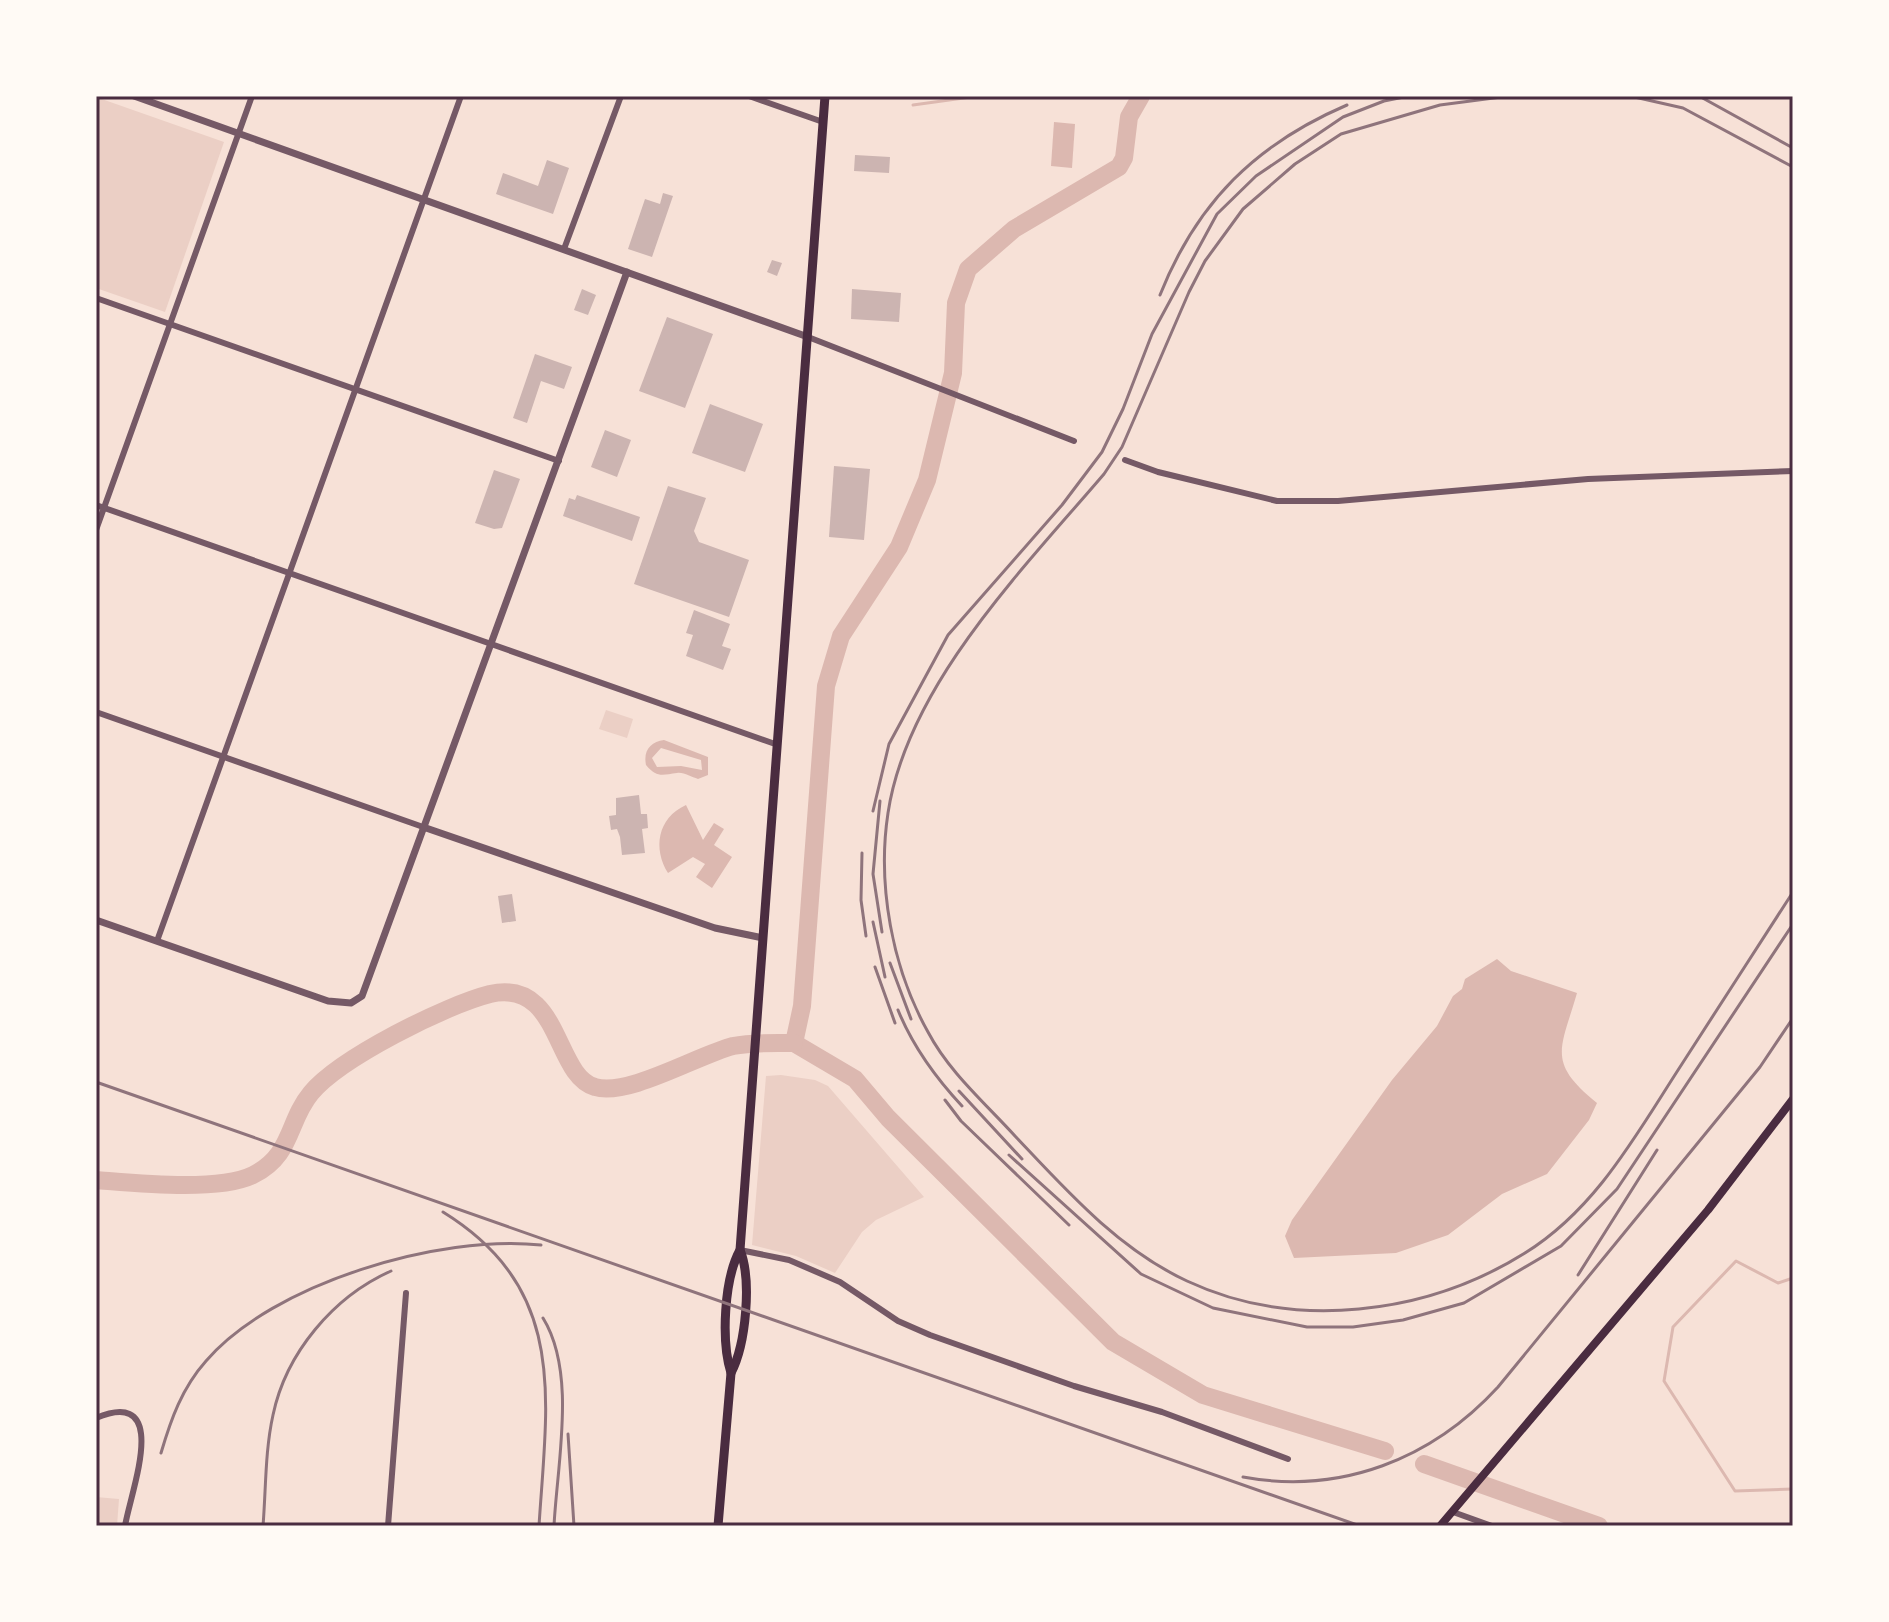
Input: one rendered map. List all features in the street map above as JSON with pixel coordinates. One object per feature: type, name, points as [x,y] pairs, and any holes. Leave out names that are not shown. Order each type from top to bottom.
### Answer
[{"type":"main road","points":[[718,1526],[731,1373],[725,1353],[731,1266],[740,1250],[825,96]]},
{"type":"main road","points":[[1440,1526],[1708,1210],[1793,1099]]},
{"type":"main road","points":[[731,1373],[741,1354],[747,1267],[740,1250]]},
{"type":"street","points":[[134,96],[808,337],[1074,441]]},
{"type":"street","points":[[96,530],[252,96]]},
{"type":"street","points":[[157,941],[461,96]]},
{"type":"street","points":[[564,249],[621,96]]},
{"type":"street","points":[[749,96],[823,122]]},
{"type":"street","points":[[96,920],[328,1001],[351,1003],[362,996],[369,986],[627,272]]},
{"type":"street","points":[[96,298],[559,461]]},
{"type":"street","points":[[1125,460],[1158,472],[1277,501],[1338,501],[1588,479],[1793,471]]},
{"type":"street","points":[[96,505],[778,745]]},
{"type":"street","points":[[96,712],[715,928],[763,938]]},
{"type":"street","points":[[740,1250],[789,1260],[840,1282],[898,1321],[930,1335],[1074,1386],[1162,1412],[1288,1459]]},
{"type":"street","points":[[388,1526],[406,1293]]},
{"type":"street","points":[[96,1418],[117,1411],[133,1416],[142,1431],[143,1441],[125,1526]]},
{"type":"street","points":[[1453,1512],[1492,1526]]},
{"type":"shaded area","points":[[96,97],[224,142],[165,312],[96,288]]},
{"type":"shaded area","points":[[1054,122],[1075,124],[1072,168],[1051,166]]},
{"type":"shaded area","points":[[606,710],[633,719],[627,738],[599,729]]},
{"type":"shaded area","points":[[664,740],[708,757],[708,775],[698,779],[682,773],[664,775],[653,772],[646,765],[646,755],[649,748]],"holes":[[[661,748],[701,760],[702,770],[681,766],[657,767],[652,758]]]},
{"type":"shaded area","points":[[686,805],[703,840],[714,823],[724,829],[714,845],[732,857],[712,888],[696,877],[705,864],[693,857],[668,873],[663,864],[660,835],[669,818]]},
{"type":"shaded area","points":[[1497,959],[1511,971],[1577,993],[1562,1054],[1570,1076],[1597,1103],[1589,1120],[1547,1174],[1502,1194],[1448,1235],[1396,1253],[1294,1258],[1285,1236],[1292,1220],[1392,1080],[1437,1026],[1453,996],[1462,989],[1465,979]]},
{"type":"shaded area","points":[[766,1076],[815,1080],[828,1086],[924,1197],[876,1220],[862,1232],[835,1273],[796,1256],[752,1245]]},
{"type":"shaded area","points":[[96,1497],[119,1499],[117,1526],[96,1526]]},
{"type":"building","points":[[855,155],[890,157],[889,173],[854,171]]},
{"type":"building","points":[[547,160],[569,168],[553,214],[496,194],[503,173],[538,186]]},
{"type":"building","points":[[663,193],[673,196],[652,257],[628,249],[645,199],[660,204]]},
{"type":"building","points":[[772,260],[782,263],[777,276],[767,272]]},
{"type":"building","points":[[582,289],[596,295],[588,315],[574,310]]},
{"type":"building","points":[[852,289],[901,293],[899,322],[851,319]]},
{"type":"building","points":[[667,317],[713,334],[685,408],[639,391]]},
{"type":"building","points":[[535,354],[572,367],[564,389],[541,381],[527,423],[513,418]]},
{"type":"building","points":[[710,404],[763,424],[745,472],[692,453]]},
{"type":"building","points":[[605,430],[631,440],[617,477],[591,467]]},
{"type":"building","points":[[834,466],[870,469],[864,540],[829,537]]},
{"type":"building","points":[[494,470],[520,479],[502,528],[494,529],[475,523]]},
{"type":"building","points":[[668,486],[706,498],[694,531],[699,542],[749,560],[729,617],[634,584]]},
{"type":"building","points":[[577,495],[640,517],[632,541],[563,516],[569,498],[575,500]]},
{"type":"building","points":[[694,610],[730,624],[722,646],[731,649],[723,670],[686,656],[693,635],[686,633]]},
{"type":"building","points":[[639,795],[641,814],[647,814],[648,828],[642,829],[645,853],[622,855],[620,837],[617,829],[611,830],[609,816],[616,815],[616,798]]},
{"type":"building","points":[[512,894],[516,921],[502,923],[498,896]]},
{"type":"waterway","points":[[913,105],[978,96]]},
{"type":"waterway","points":[[794,1043],[802,1006],[826,686],[841,636],[899,547],[927,480],[953,373],[956,303],[968,269],[1014,229],[1119,167],[1124,158],[1129,117],[1141,96]]},
{"type":"waterway","points":[[96,1180],[198,1185],[253,1175],[276,1158],[303,1104],[325,1079],[395,1034],[448,1009],[490,994],[513,993],[531,1000],[544,1013],[571,1066],[582,1079],[595,1087],[626,1086],[644,1081],[733,1046],[794,1043]]},
{"type":"waterway","points":[[794,1043],[855,1079],[888,1118],[1113,1342],[1203,1395],[1385,1451]]},
{"type":"waterway","points":[[1793,1278],[1778,1283],[1736,1261],[1673,1327],[1664,1381],[1735,1491],[1793,1489]]},
{"type":"waterway","points":[[1424,1464],[1599,1526]]},
{"type":"railway","points":[[873,811],[889,744],[948,635],[1062,505],[1102,452],[1123,409],[1152,334],[1217,214],[1256,176],[1343,117],[1384,101],[1409,96]]},
{"type":"railway","points":[[1509,96],[1440,105],[1341,134],[1295,164],[1243,209],[1205,261],[1122,447],[1104,474],[973,632],[943,675],[918,720],[899,766],[885,840],[890,926],[905,981],[928,1032],[957,1074],[1094,1217],[1138,1252],[1187,1281],[1228,1297],[1271,1306],[1315,1310],[1359,1309],[1445,1291],[1486,1274],[1525,1253],[1573,1215],[1613,1169],[1793,892]]},
{"type":"railway","points":[[1630,96],[1683,108],[1793,167]]},
{"type":"railway","points":[[1699,96],[1793,148]]},
{"type":"railway","points":[[1160,295],[1192,232],[1211,204],[1233,180],[1285,138],[1347,105]]},
{"type":"railway","points":[[880,801],[873,874],[882,932]]},
{"type":"railway","points":[[862,853],[861,900],[866,936]]},
{"type":"railway","points":[[873,922],[885,977]]},
{"type":"railway","points":[[1009,1155],[1141,1274],[1213,1308],[1307,1327],[1353,1327],[1403,1320],[1464,1303],[1561,1246],[1617,1189],[1793,924]]},
{"type":"railway","points":[[890,963],[911,1019]]},
{"type":"railway","points":[[875,967],[895,1023]]},
{"type":"railway","points":[[898,1010],[926,1061],[962,1106]]},
{"type":"railway","points":[[1243,1477],[1315,1481],[1382,1466],[1414,1452],[1472,1412],[1498,1387],[1760,1067],[1793,1018]]},
{"type":"railway","points":[[96,1082],[1360,1526]]},
{"type":"railway","points":[[959,1091],[1022,1159]]},
{"type":"railway","points":[[945,1100],[961,1121],[1069,1225]]},
{"type":"railway","points":[[1578,1275],[1657,1150]]},
{"type":"railway","points":[[443,1212],[484,1243],[512,1276],[531,1312],[541,1351],[545,1391],[539,1526]]},
{"type":"railway","points":[[161,1453],[178,1404],[198,1371],[235,1333],[272,1308],[315,1287],[408,1256],[500,1244],[541,1245]]},
{"type":"railway","points":[[263,1526],[270,1429],[279,1392],[289,1370],[315,1330],[332,1312],[370,1282],[391,1271]]},
{"type":"railway","points":[[543,1318],[553,1340],[562,1392],[554,1526]]},
{"type":"railway","points":[[568,1434],[574,1526]]}]
